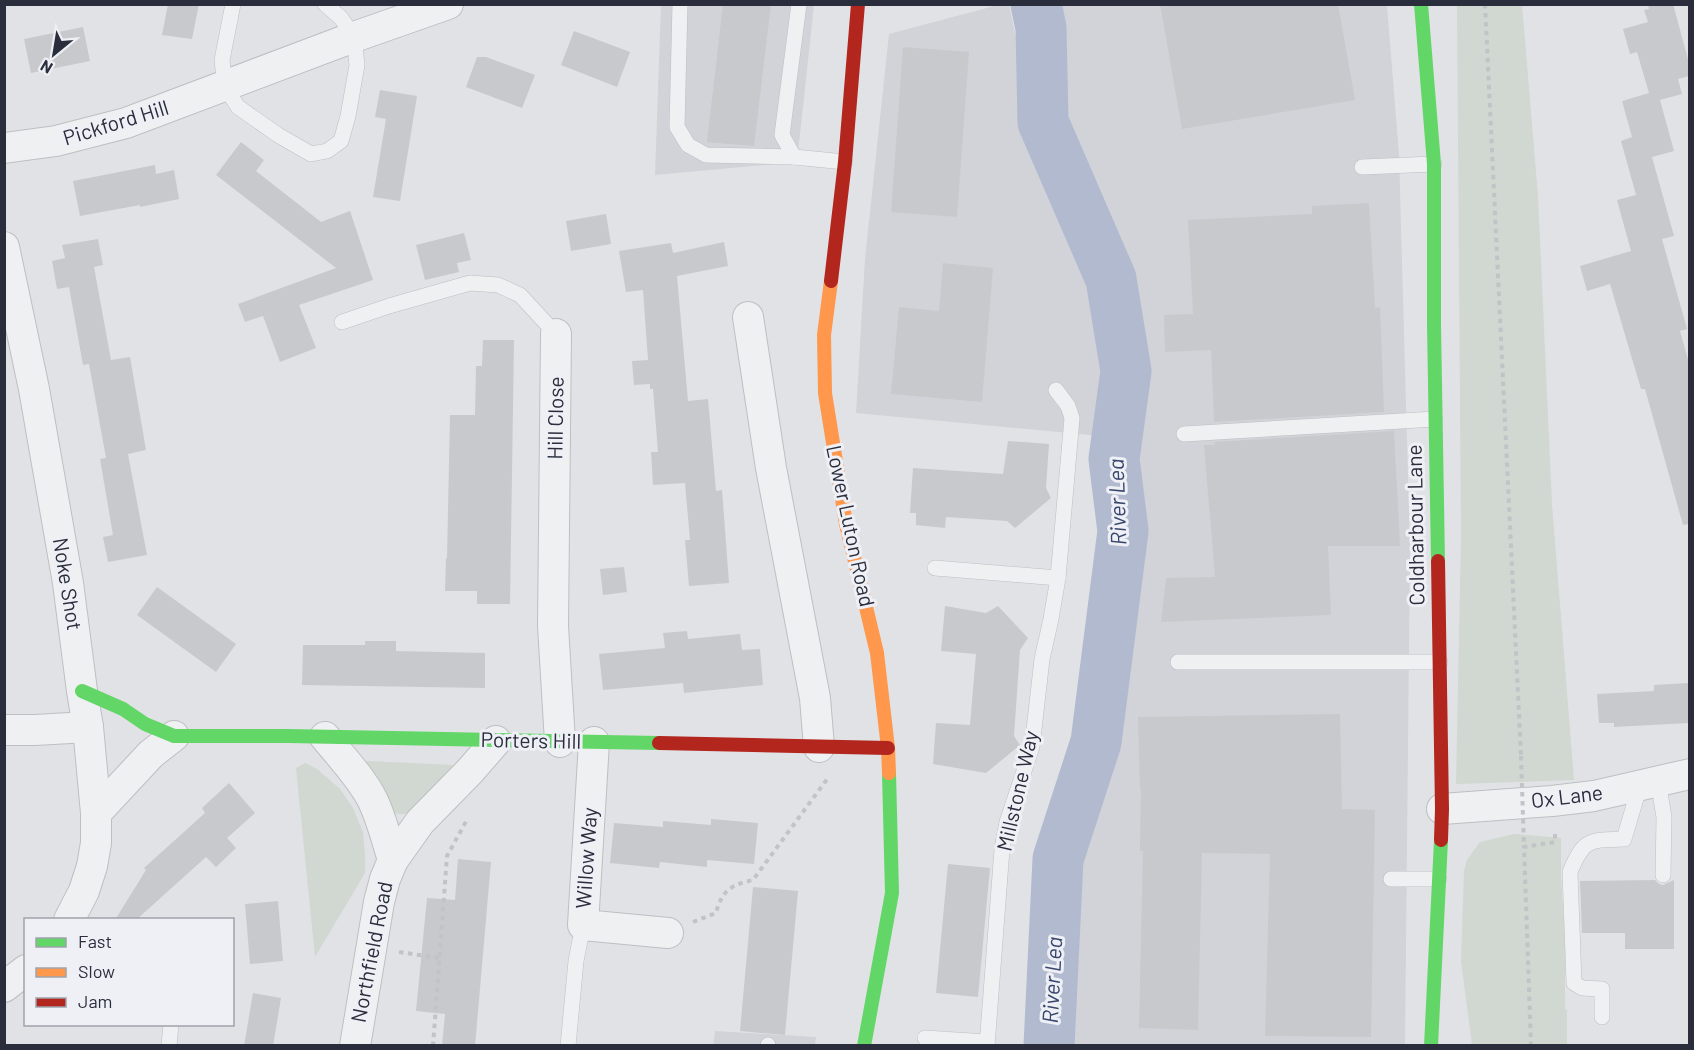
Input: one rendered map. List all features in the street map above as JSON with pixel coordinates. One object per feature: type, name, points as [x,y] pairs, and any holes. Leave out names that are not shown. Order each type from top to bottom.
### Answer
[{"type":"street","name":"Pickford Hill","points":[[4,148],[56,141],[126,123],[448,4]]},
{"type":"street","name":"Lower Luton Road","points":[[858,4],[845,162],[824,335],[825,393],[846,524],[878,653],[888,748],[892,893],[864,1046]]},
{"type":"street","name":"Coldharbour Lane","points":[[1421,4],[1434,164],[1435,419],[1442,809],[1431,1046]]},
{"type":"street","name":"Noke Shot","points":[[4,247],[34,389],[68,583],[88,727],[96,813],[96,843],[84,891],[70,918]]},
{"type":"street","points":[[748,317],[771,468],[815,698],[819,747]]},
{"type":"street","name":"Hill Close","points":[[556,334],[553,626],[560,741]]},
{"type":"street","name":"Porters Hill","points":[[82,691],[123,709],[145,724],[174,736],[888,748]]},
{"type":"street","points":[[4,730],[88,727]]},
{"type":"street","points":[[96,813],[151,754],[174,736]]},
{"type":"street","name":"Northfield Road","points":[[325,737],[373,799],[393,860]]},
{"type":"street","name":"Northfield Road","points":[[355,1046],[379,902],[393,860],[420,822],[496,741]]},
{"type":"street","name":"Willow Way","points":[[594,742],[583,925],[668,933]]},
{"type":"street","name":"Ox Lane","points":[[1442,809],[1594,796],[1689,774]]},
{"type":"street","points":[[4,987],[24,972]]},
{"type":"lane","points":[[233,4],[222,60],[225,87],[238,106],[278,135],[310,154],[327,151],[341,141],[357,65],[354,37],[341,18],[325,4]]},
{"type":"lane","points":[[680,4],[677,127],[688,145],[706,155],[794,157],[845,162]]},
{"type":"lane","points":[[794,157],[783,135],[799,4]]},
{"type":"lane","points":[[1362,167],[1434,164]]},
{"type":"lane","name":"Hill Close","points":[[342,322],[388,306],[470,283],[498,285],[520,295],[556,334]]},
{"type":"lane","name":"Millstone Way","points":[[925,1038],[987,1044],[1002,849],[1007,822],[1032,747],[1042,659],[1058,578],[1072,417],[1068,406],[1056,390]]},
{"type":"lane","points":[[1184,434],[1435,419]]},
{"type":"lane","points":[[935,568],[1058,578]]},
{"type":"lane","points":[[1178,662],[1440,662]]},
{"type":"lane","points":[[1649,783],[1664,817],[1664,875]]},
{"type":"lane","points":[[1602,1017],[1602,989],[1582,988],[1574,982],[1570,872],[1576,856],[1585,846],[1595,840],[1624,839],[1649,783]]},
{"type":"lane","points":[[1391,879],[1439,879]]},
{"type":"lane","points":[[568,1046],[576,961],[583,925]]},
{"type":"lane","points":[[169,1046],[171,1026]]},
{"type":"path","points":[[1485,4],[1521,756],[1531,1046]]},
{"type":"path","points":[[668,933],[716,913],[719,900],[729,888],[753,880],[850,747]]},
{"type":"path","points":[[433,1046],[447,856],[477,801],[470,771]]},
{"type":"path","points":[[371,948],[440,958]]},
{"type":"shaded area","points":[[661,5],[814,5],[797,162],[655,175]]},
{"type":"shaded area","points":[[998,5],[1009,5],[1023,70],[1032,146],[1086,258],[1103,330],[1101,436],[856,413],[865,259],[889,34]]},
{"type":"shaded area","points":[[1044,5],[1387,5],[1399,155],[1410,547],[1405,1045],[1064,1045],[1070,861],[1112,744],[1137,534],[1125,478],[1139,374],[1122,270],[1108,225],[1049,67]]},
{"type":"shaded area","points":[[1457,5],[1522,5],[1538,196],[1552,504],[1574,780],[1456,784],[1461,537]]},
{"type":"shaded area","points":[[367,761],[453,765],[451,770],[410,813],[400,814],[391,811],[367,768]]},
{"type":"shaded area","points":[[305,763],[317,769],[340,789],[353,808],[363,832],[365,855],[365,873],[315,957],[296,768]]},
{"type":"shaded area","points":[[1514,834],[1561,838],[1567,1045],[1472,1045],[1461,961],[1464,871],[1467,860],[1480,842]]},
{"type":"shaded area","points":[[715,1031],[816,1037],[815,1045],[713,1046]]},
{"type":"building","points":[[168,4],[199,4],[192,39],[162,35]]},
{"type":"building","points":[[723,4],[771,4],[754,146],[707,142]]},
{"type":"building","points":[[1160,4],[1338,4],[1355,100],[1182,129]]},
{"type":"building","points":[[1648,4],[1673,4],[1689,63],[1689,76],[1678,79],[1682,94],[1660,100],[1674,151],[1652,157],[1674,236],[1662,239],[1687,329],[1680,331],[1689,363],[1689,524],[1683,525],[1645,389],[1641,389],[1610,284],[1587,291],[1580,266],[1631,251],[1617,200],[1636,195],[1621,141],[1632,137],[1622,101],[1649,93],[1637,52],[1630,54],[1623,29],[1648,22],[1644,10],[1649,9]]},
{"type":"building","points":[[83,27],[90,61],[31,73],[24,39]]},
{"type":"building","points":[[574,31],[630,52],[617,87],[561,65]]},
{"type":"building","points":[[903,47],[969,52],[957,217],[891,212]]},
{"type":"building","points":[[477,57],[486,57],[535,75],[522,108],[466,87]]},
{"type":"building","points":[[380,90],[417,96],[400,201],[373,197],[386,119],[375,117]]},
{"type":"building","points":[[241,142],[264,160],[256,171],[321,222],[350,211],[373,280],[299,305],[316,348],[280,362],[263,316],[245,322],[238,304],[336,268],[216,175]]},
{"type":"building","points":[[155,165],[156,174],[174,170],[179,199],[80,216],[73,181]]},
{"type":"building","points":[[1369,203],[1375,308],[1380,307],[1384,412],[1214,422],[1211,350],[1165,352],[1164,315],[1193,314],[1188,220],[1312,214],[1312,206]]},
{"type":"building","points":[[606,214],[611,244],[571,251],[566,221]]},
{"type":"building","points":[[464,233],[471,260],[457,263],[459,272],[425,280],[416,245]]},
{"type":"building","points":[[98,239],[103,265],[94,267],[111,360],[130,357],[146,450],[128,454],[147,555],[108,562],[103,537],[113,535],[100,459],[106,458],[89,364],[83,365],[69,287],[57,289],[52,261],[65,258],[62,245]]},
{"type":"building","points":[[724,242],[728,266],[677,276],[688,401],[708,399],[716,491],[722,490],[729,583],[689,586],[685,540],[690,540],[685,483],[653,485],[651,452],[658,452],[653,389],[650,389],[650,384],[634,385],[632,361],[648,360],[643,290],[626,292],[619,251],[671,243],[673,253]]},
{"type":"building","points":[[943,263],[993,268],[982,402],[891,394],[899,307],[939,311]]},
{"type":"building","points":[[483,340],[514,340],[510,604],[477,604],[477,591],[445,591],[450,415],[475,415],[476,366],[482,366]]},
{"type":"building","points":[[1394,431],[1400,546],[1328,546],[1331,615],[1161,622],[1166,578],[1215,577],[1204,445],[1215,445],[1214,442]]},
{"type":"building","points":[[1008,441],[1049,444],[1046,488],[1051,498],[1015,528],[1007,521],[946,517],[945,528],[916,525],[916,513],[910,513],[913,468],[1003,474]]},
{"type":"building","points":[[624,567],[627,592],[603,595],[600,569]]},
{"type":"building","points":[[157,587],[236,644],[216,672],[137,615]]},
{"type":"building","points":[[945,606],[986,613],[998,606],[1028,638],[1020,650],[1014,736],[1020,745],[986,773],[933,764],[936,723],[970,725],[976,654],[941,651]]},
{"type":"building","points":[[687,631],[688,639],[740,634],[742,650],[760,649],[763,685],[684,693],[683,683],[603,690],[599,654],[665,648],[663,633]]},
{"type":"building","points":[[365,641],[396,641],[396,651],[485,653],[485,688],[302,685],[303,645],[365,645]]},
{"type":"building","points":[[1689,683],[1689,723],[1614,727],[1614,723],[1599,723],[1597,694],[1654,691],[1654,685]]},
{"type":"building","points":[[1340,714],[1342,809],[1375,810],[1371,1037],[1265,1036],[1270,854],[1202,853],[1198,1030],[1139,1028],[1143,851],[1140,851],[1141,789],[1138,717]]},
{"type":"building","points":[[229,783],[255,813],[227,838],[236,848],[216,867],[206,857],[138,918],[116,918],[146,870],[144,868],[205,813],[202,808]]},
{"type":"building","points":[[711,819],[758,823],[754,864],[707,860],[707,867],[660,862],[659,868],[610,863],[614,823],[663,827],[663,821],[711,825]]},
{"type":"building","points":[[458,859],[491,862],[475,1046],[442,1046],[445,1014],[416,1011],[427,898],[455,900]]},
{"type":"building","points":[[948,864],[990,868],[978,997],[936,993]]},
{"type":"building","points":[[1655,880],[1663,885],[1674,880],[1674,949],[1625,949],[1625,933],[1582,933],[1580,881]]},
{"type":"building","points":[[753,887],[798,891],[785,1035],[740,1031]]},
{"type":"building","points":[[278,901],[283,961],[250,964],[245,904]]},
{"type":"building","points":[[253,993],[281,998],[273,1046],[244,1046]]},
{"type":"waterway","name":"River Lea","points":[[1036,4],[1041,28],[1043,122],[1111,279],[1126,371],[1114,459],[1123,531],[1096,742],[1058,859],[1049,1046]]},
{"type":"traffic: fast","points":[[1421,4],[1434,164],[1438,561]]},
{"type":"traffic: fast","points":[[82,691],[123,709],[145,724],[174,736],[659,743]]},
{"type":"traffic: fast","points":[[864,1046],[892,893],[889,773]]},
{"type":"traffic: fast","points":[[1431,1046],[1441,840]]},
{"type":"traffic: slow","points":[[831,281],[824,335],[825,393],[846,524],[877,653],[889,773]]},
{"type":"traffic: jam","points":[[831,281],[845,162],[858,4]]},
{"type":"traffic: jam","points":[[1438,561],[1441,840]]},
{"type":"traffic: jam","points":[[659,743],[888,748]]}]
